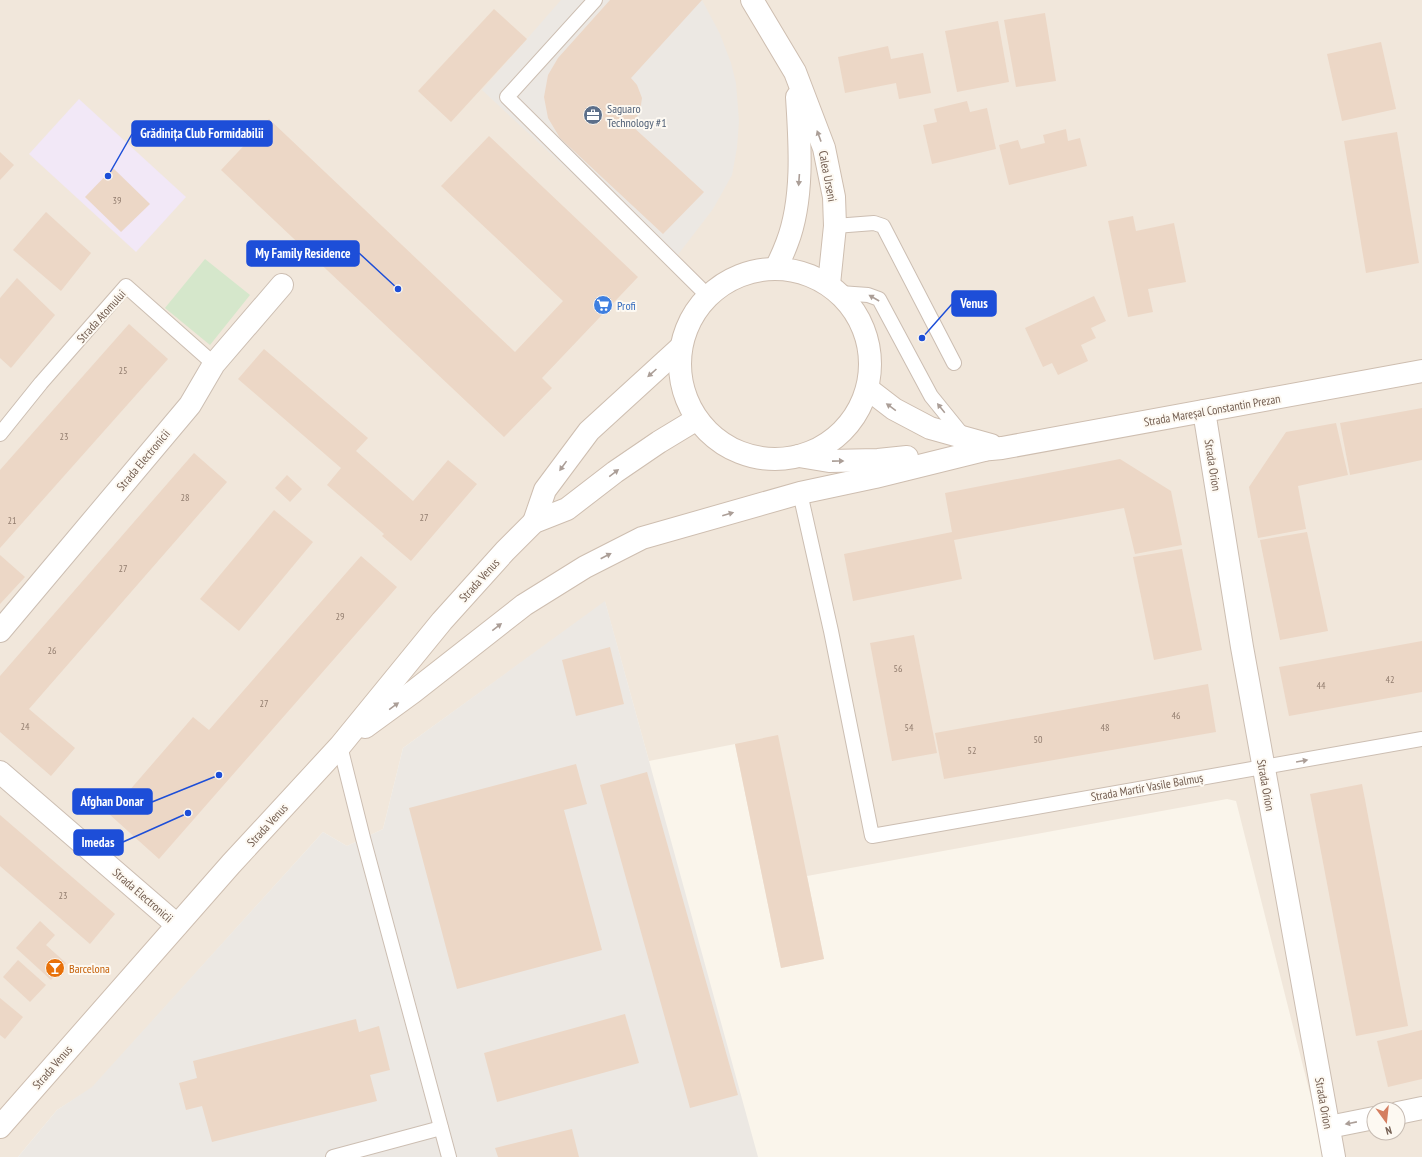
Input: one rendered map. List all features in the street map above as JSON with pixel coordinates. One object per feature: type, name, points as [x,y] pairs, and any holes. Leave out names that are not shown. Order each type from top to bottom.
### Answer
[{"type":"main road","name":"Calea Urseni","points":[[752,0],[795,72],[824,148],[834,197],[835,289]]},
{"type":"main road","name":"Calea Urseni","points":[[776,268],[788,242],[798,194],[801,148],[795,72]]},
{"type":"main road","points":[[776,268],[794,270],[812,275],[835,289],[861,321],[871,354],[868,389],[854,419],[830,443],[799,456],[770,460],[743,454],[717,440],[698,419],[686,397],[680,372],[681,346],[687,327],[696,310],[708,296],[739,275],[776,268]]},
{"type":"main road","name":"Strada Electronicii","points":[[0,631],[190,405],[214,364],[282,285]]},
{"type":"main road","name":"Strada Venus","points":[[534,522],[545,490],[589,431],[681,346]]},
{"type":"main road","name":"Strada Mareșal Constantin Prezan","points":[[799,456],[829,461],[878,460],[993,449],[1422,371]]},
{"type":"main road","name":"Strada Mareșal Constantin Prezan","points":[[868,389],[894,409],[911,419],[930,428],[965,438],[993,449]]},
{"type":"main road","name":"Strada Orion","points":[[1204,411],[1242,647],[1334,1157]]},
{"type":"main road","name":"Strada Venus","points":[[0,1127],[177,924],[340,746],[442,620],[505,551],[534,522],[567,509],[615,472],[659,442],[698,419]]},
{"type":"main road","points":[[340,746],[419,688],[524,605],[585,567],[642,538],[678,529],[800,493],[993,449]]},
{"type":"main road","name":"Strada Electronicii","points":[[0,772],[177,924]]},
{"type":"main road","points":[[1406,1111],[1422,1108]]},
{"type":"main road","points":[[1328,1127],[1366,1120]]},
{"type":"lane","points":[[595,0],[507,97],[708,296]]},
{"type":"lane","points":[[835,226],[874,223],[883,226],[954,363]]},
{"type":"lane","name":"Strada Atomului","points":[[0,434],[41,383],[126,286],[214,364]]},
{"type":"lane","points":[[835,289],[868,294],[879,299],[931,396],[965,438]]},
{"type":"lane","name":"Strada Martir Vasile Balmuș","points":[[800,493],[831,631],[872,836],[1422,738]]},
{"type":"lane","points":[[340,746],[365,846],[448,1157]]},
{"type":"lane","points":[[333,1157],[441,1128]]},
{"type":"shaded area","points":[[0,0],[1422,0],[1422,1157],[1326,1157],[1236,801],[1227,799],[807,876],[824,959],[781,968],[735,744],[649,761],[605,602],[403,748],[383,829],[347,846],[323,832],[92,1088],[57,1110],[18,1157],[0,1157]]},
{"type":"shaded area","points":[[561,0],[702,0],[720,34],[731,63],[736,83],[739,121],[737,148],[732,175],[713,209],[670,265],[482,90]]},
{"type":"shaded area","points":[[79,99],[186,197],[136,252],[29,154]]},
{"type":"shaded area","points":[[605,601],[758,1157],[18,1157],[57,1110],[92,1087],[323,832],[347,846],[383,829],[403,748]]},
{"type":"green space","points":[[205,259],[250,295],[210,345],[165,308]]},
{"type":"building","name":"Saguaro Technology #1","points":[[610,0],[702,0],[631,78],[637,85],[642,98],[640,112],[631,125],[704,192],[663,234],[560,138],[548,118],[544,97],[548,75],[558,58]]},
{"type":"building","points":[[494,9],[527,39],[451,122],[418,91]]},
{"type":"building","points":[[1045,13],[1056,81],[1016,87],[1004,20]]},
{"type":"building","points":[[998,21],[1009,82],[957,92],[945,31]]},
{"type":"building","points":[[1381,42],[1396,109],[1342,121],[1327,54]]},
{"type":"building","points":[[888,46],[891,59],[923,53],[931,93],[899,99],[896,83],[845,93],[838,57]]},
{"type":"building","points":[[967,101],[970,112],[987,108],[996,149],[932,164],[923,125],[937,122],[934,109]]},
{"type":"building","points":[[269,119],[515,352],[563,301],[441,186],[489,136],[638,277],[542,378],[552,388],[504,437],[221,170]]},
{"type":"building","points":[[1066,129],[1068,141],[1080,138],[1087,166],[1009,185],[999,145],[1018,140],[1021,149],[1045,143],[1043,135]]},
{"type":"building","points":[[1397,132],[1419,263],[1366,273],[1344,141]]},
{"type":"building","points":[[0,152],[14,165],[0,180]]},
{"type":"building","points":[[113,168],[150,204],[121,232],[85,197]]},
{"type":"building","points":[[46,212],[91,253],[61,291],[13,250]]},
{"type":"building","points":[[1133,216],[1136,231],[1174,223],[1186,282],[1148,289],[1153,312],[1128,317],[1108,221]]},
{"type":"building","points":[[17,278],[55,315],[11,368],[0,358],[0,298]]},
{"type":"building","points":[[1094,296],[1106,321],[1091,328],[1096,338],[1081,345],[1088,361],[1058,375],[1052,363],[1043,367],[1025,328]]},
{"type":"building","points":[[129,324],[168,359],[0,548],[0,470]]},
{"type":"building","points":[[264,349],[368,438],[356,451],[413,501],[448,460],[477,484],[411,561],[382,536],[384,534],[327,485],[341,468],[238,379]]},
{"type":"building","points":[[1422,408],[1422,460],[1350,475],[1340,423]]},
{"type":"building","points":[[1336,423],[1348,475],[1298,486],[1306,529],[1258,538],[1249,487],[1286,432]]},
{"type":"building","points":[[194,453],[227,482],[29,709],[75,748],[51,776],[0,732],[0,676]]},
{"type":"building","points":[[1120,459],[1171,491],[1182,545],[1135,554],[1124,508],[954,540],[962,579],[853,601],[844,554],[952,532],[945,493]]},
{"type":"building","points":[[287,475],[302,489],[290,502],[275,488]]},
{"type":"building","points":[[274,510],[313,542],[239,631],[200,599]]},
{"type":"building","points":[[1307,532],[1328,631],[1280,640],[1260,540]]},
{"type":"building","points":[[1182,549],[1202,650],[1154,660],[1133,557]]},
{"type":"building","points":[[0,555],[25,577],[0,604]]},
{"type":"building","points":[[361,556],[397,587],[159,859],[109,814],[193,717],[209,730]]},
{"type":"building","points":[[914,635],[937,753],[892,761],[870,643]]},
{"type":"building","points":[[1422,641],[1422,692],[1289,716],[1279,667]]},
{"type":"building","points":[[610,647],[624,704],[576,716],[562,660]]},
{"type":"building","points":[[1208,684],[1216,732],[944,779],[935,733]]},
{"type":"building","points":[[778,735],[824,959],[781,968],[735,744]]},
{"type":"building","points":[[576,764],[587,804],[564,810],[602,950],[457,989],[409,808]]},
{"type":"building","points":[[647,772],[738,1095],[690,1108],[600,785]]},
{"type":"building","points":[[1362,784],[1408,1026],[1356,1036],[1310,794]]},
{"type":"building","points":[[0,815],[115,914],[90,944],[0,866]]},
{"type":"building","points":[[40,921],[55,935],[46,945],[66,963],[51,980],[16,948]]},
{"type":"building","points":[[18,960],[46,985],[30,1002],[3,977]]},
{"type":"building","points":[[0,998],[23,1017],[5,1039],[0,1035]]},
{"type":"building","points":[[625,1014],[639,1063],[497,1102],[484,1053]]},
{"type":"building","points":[[356,1019],[359,1032],[379,1026],[390,1070],[370,1075],[377,1101],[212,1142],[202,1106],[186,1110],[179,1083],[197,1078],[193,1061]]},
{"type":"building","points":[[1422,1030],[1422,1079],[1388,1087],[1377,1041]]},
{"type":"building","points":[[572,1129],[579,1157],[498,1157],[495,1148]]},
{"type":"place","name":"Saguaro Technology #1","points":[[593,115]]},
{"type":"place","name":"Grădinița Club Formidabilii","points":[[108,176]]},
{"type":"place","name":"My Family Residence","points":[[398,289]]},
{"type":"place","name":"Profi","points":[[603,305]]},
{"type":"place","name":"Venus","points":[[922,338]]},
{"type":"place","name":"Afghan Donar","points":[[219,775]]},
{"type":"place","name":"Imedas","points":[[188,813]]},
{"type":"place","name":"Barcelona","points":[[55,968]]}]
